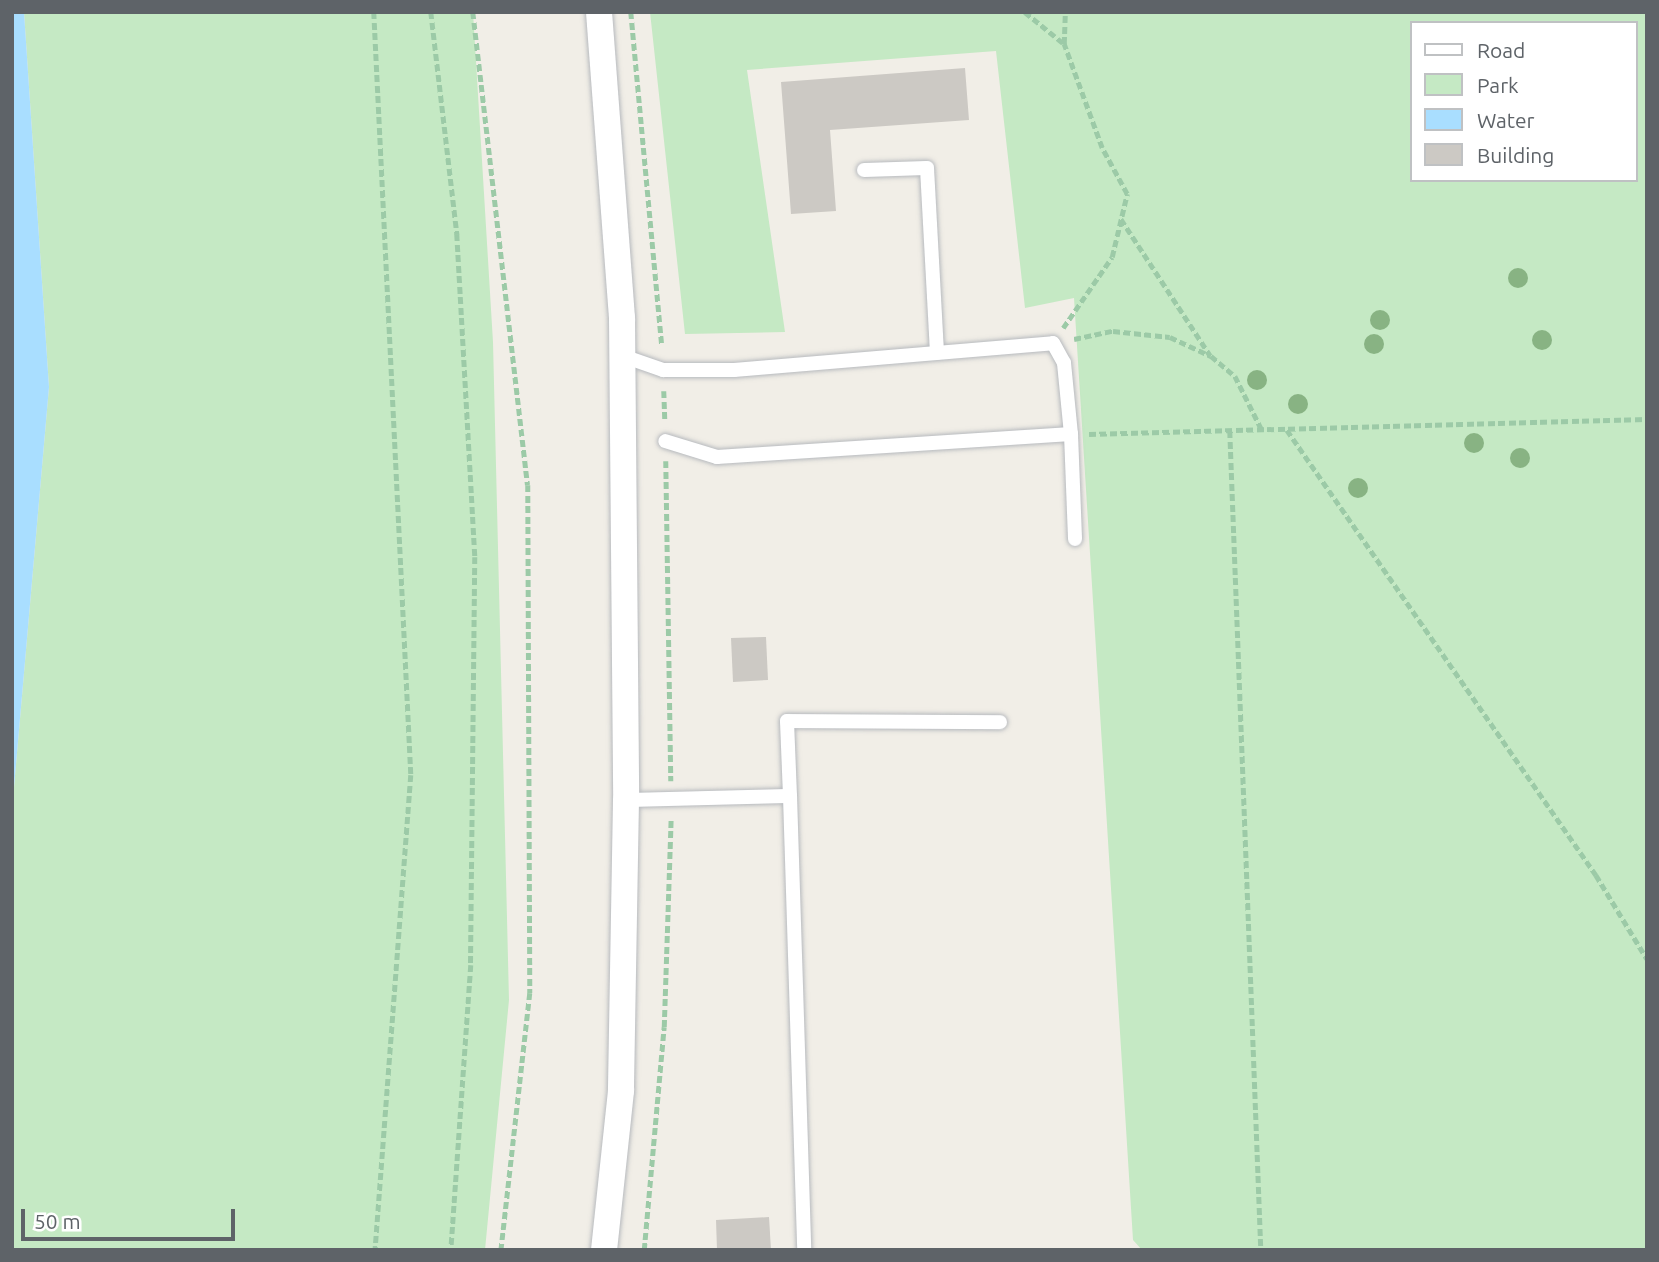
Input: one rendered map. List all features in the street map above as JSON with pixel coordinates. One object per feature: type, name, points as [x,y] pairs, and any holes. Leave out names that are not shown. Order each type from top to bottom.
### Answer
[{"type":"street","points":[[599,12],[620,355],[626,800],[621,1091],[604,1250]]},
{"type":"lane","points":[[864,170],[927,169],[937,353]]},
{"type":"lane","points":[[620,355],[663,370],[734,370],[1053,343],[1064,363],[1071,434],[1075,539]]},
{"type":"lane","points":[[665,441],[717,457],[1071,434]]},
{"type":"lane","points":[[804,1250],[787,721],[1000,722]]},
{"type":"lane","points":[[626,800],[790,796]]},
{"type":"path","points":[[374,12],[411,775],[375,1250]]},
{"type":"path","points":[[431,12],[457,234],[475,556],[472,938],[451,1250]]},
{"type":"path","points":[[473,12],[527,485],[530,993],[501,1250]]},
{"type":"path","points":[[632,12],[662,355]]},
{"type":"path","points":[[1025,12],[1063,44]]},
{"type":"path","points":[[1053,343],[1112,257],[1127,194],[1102,148],[1063,44],[1065,12]]},
{"type":"path","points":[[1121,219],[1211,356]]},
{"type":"path","points":[[1053,343],[1114,331],[1170,337],[1211,356],[1236,376],[1262,430]]},
{"type":"path","points":[[664,393],[671,784]]},
{"type":"path","points":[[1071,434],[1647,419]]},
{"type":"path","points":[[1287,430],[1596,874],[1647,959]]},
{"type":"path","points":[[1230,431],[1261,1250]]},
{"type":"path","points":[[644,1250],[664,1027],[671,828]]},
{"type":"green space","points":[[24,12],[473,12],[493,342],[509,1000],[485,1250],[12,1250],[12,810],[49,387]]},
{"type":"green space","points":[[650,12],[1647,12],[1647,1250],[1142,1250],[1133,1240],[1074,298],[1025,308],[996,51],[747,70],[785,332],[685,334]]},
{"type":"water","points":[[12,12],[24,12],[49,387],[12,810]]},
{"type":"building","points":[[965,68],[969,120],[830,130],[836,211],[791,214],[781,82]]},
{"type":"building","points":[[766,637],[768,680],[733,682],[731,638]]},
{"type":"building","points":[[769,1217],[771,1250],[717,1250],[716,1220]]}]
